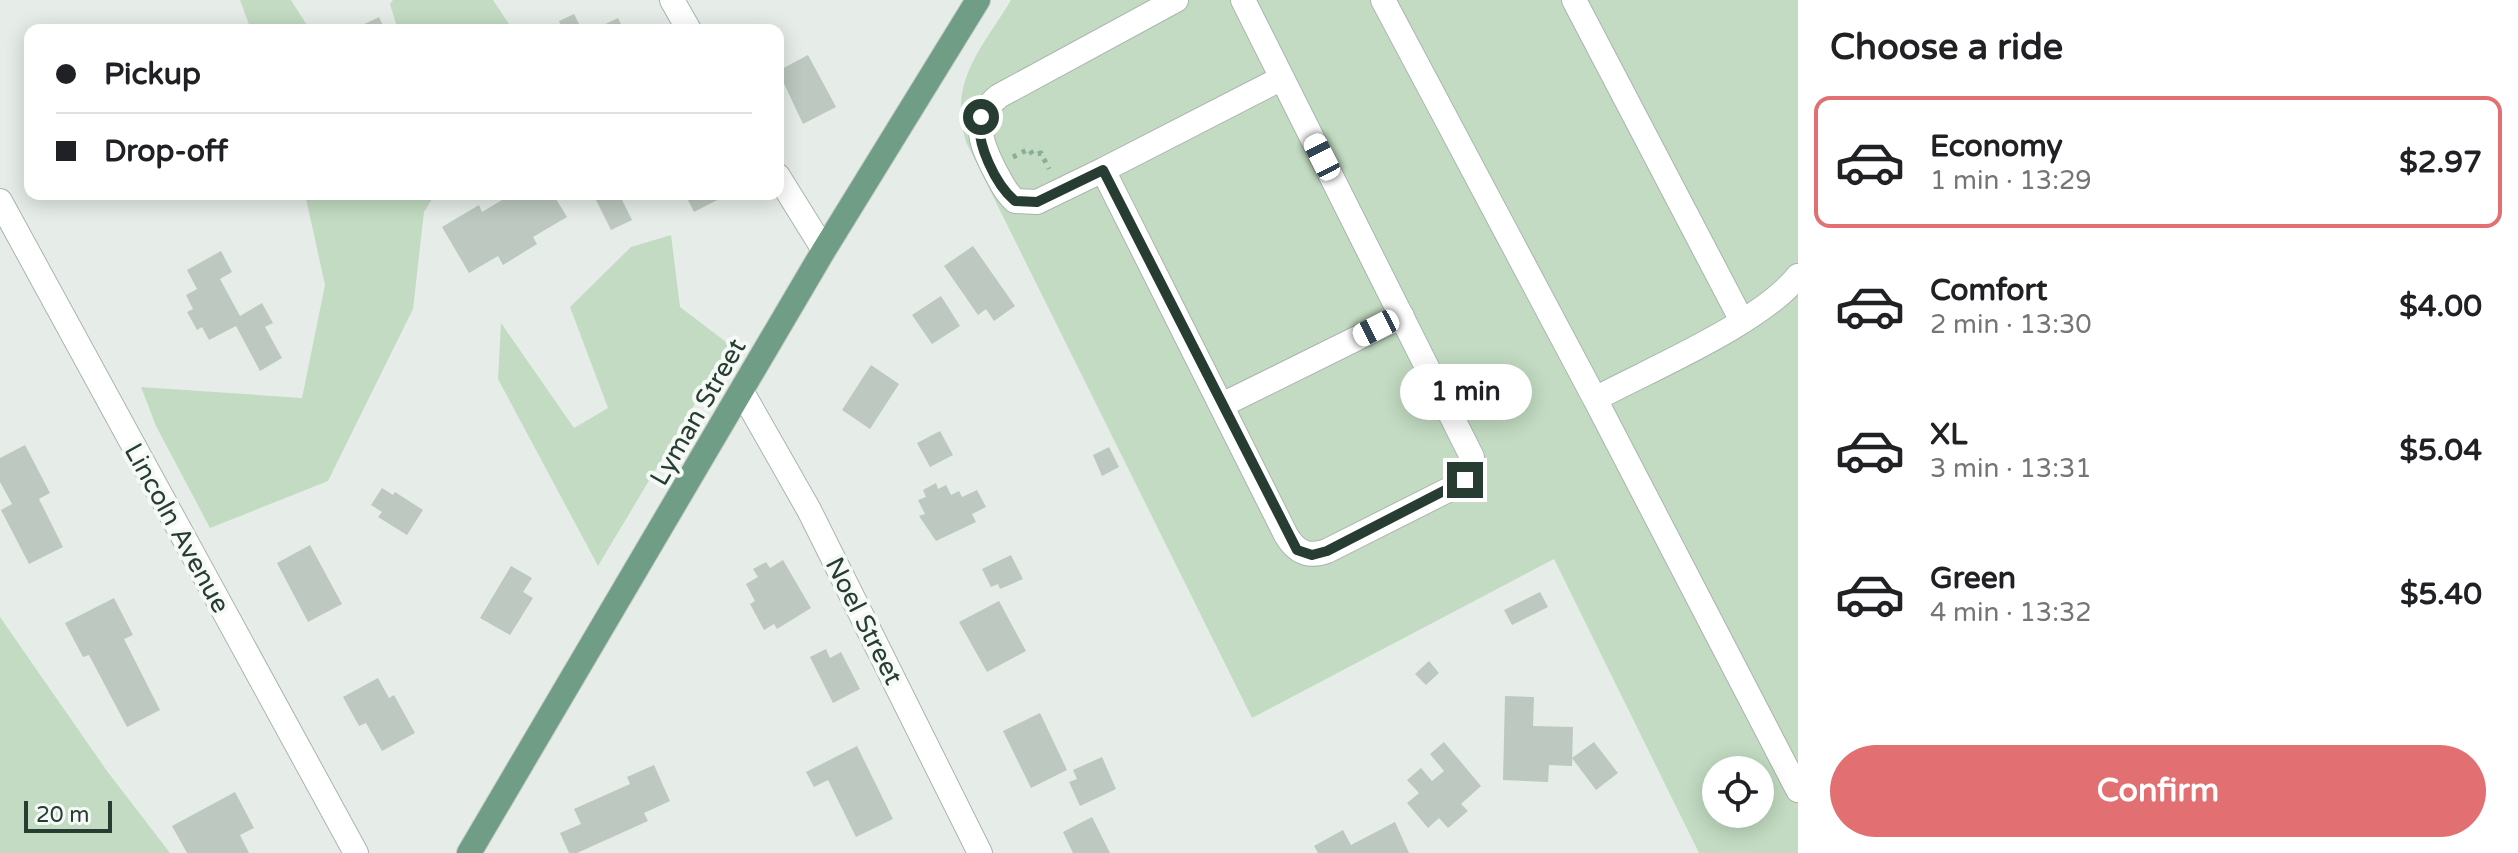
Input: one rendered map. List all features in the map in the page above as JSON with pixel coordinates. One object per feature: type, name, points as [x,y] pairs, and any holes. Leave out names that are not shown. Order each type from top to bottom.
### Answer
[{"type":"main road","name":"Lyman Street","points":[[476,850],[824,250],[978,0]]},
{"type":"street","points":[[672,0],[686,24]]},
{"type":"street","points":[[1176,0],[995,99],[981,117],[979,130],[993,167],[1015,201],[1037,202],[1282,78]]},
{"type":"street","points":[[1103,170],[1292,544],[1304,554],[1327,551],[1460,484],[1469,474],[1472,457],[1468,448],[1243,0]]},
{"type":"street","points":[[1383,0],[1798,790]]},
{"type":"street","points":[[1574,0],[1742,321]]},
{"type":"street","points":[[784,186],[824,250]]},
{"type":"street","name":"Lincoln Avenue","points":[[0,201],[356,853]]},
{"type":"street","points":[[1595,399],[1742,321],[1776,300],[1798,276]]},
{"type":"street","points":[[1222,405],[1402,316]]},
{"type":"street","name":"Noel Street","points":[[742,392],[809,510],[980,853]]},
{"type":"path","points":[[993,167],[1029,149],[1033,155],[1041,153],[1060,191]]},
{"type":"green space","points":[[240,0],[291,0],[306,24],[249,24]]},
{"type":"green space","points":[[393,0],[493,0],[509,24],[396,24],[390,4]]},
{"type":"green space","points":[[1011,0],[1798,0],[1798,853],[1699,853],[1554,559],[1252,718],[966,142],[961,101],[964,83],[979,51]]},
{"type":"green space","points":[[306,200],[431,200],[424,212],[413,309],[328,481],[210,528],[156,426],[141,387],[302,398],[325,285]]},
{"type":"green space","points":[[671,235],[680,307],[730,345],[598,566],[498,379],[501,323],[574,428],[608,408],[570,307],[631,247]]},
{"type":"green space","points":[[0,617],[107,771],[170,853],[0,853]]},
{"type":"building","points":[[574,14],[579,24],[560,24],[559,21]]},
{"type":"building","points":[[379,17],[382,24],[364,24]]},
{"type":"building","points":[[618,18],[621,24],[606,24]]},
{"type":"building","points":[[808,55],[836,107],[803,124],[784,84],[784,68]]},
{"type":"building","points":[[502,200],[557,200],[567,217],[533,237],[537,244],[503,265],[498,256],[469,273],[442,227],[479,205],[482,212]]},
{"type":"building","points":[[596,200],[622,200],[632,220],[611,230]]},
{"type":"building","points":[[688,200],[717,200],[694,212]]},
{"type":"building","points":[[973,246],[1015,306],[994,321],[986,309],[978,315],[944,266]]},
{"type":"building","points":[[221,251],[232,272],[220,279],[240,316],[262,303],[273,323],[265,327],[282,358],[260,371],[236,326],[209,340],[202,327],[197,330],[187,312],[193,309],[186,295],[197,289],[187,270]]},
{"type":"building","points":[[941,296],[960,326],[932,344],[912,315]]},
{"type":"building","points":[[871,365],[899,384],[870,429],[842,410]]},
{"type":"building","points":[[940,431],[953,455],[930,467],[917,443]]},
{"type":"building","points":[[25,445],[50,493],[39,499],[63,547],[29,564],[1,510],[12,504],[0,482],[0,458]]},
{"type":"building","points":[[1109,447],[1119,467],[1102,476],[1093,455]]},
{"type":"building","points":[[936,483],[938,489],[946,485],[951,495],[959,491],[962,497],[977,490],[986,507],[972,514],[976,522],[936,541],[919,516],[925,514],[918,500],[926,497],[923,490]]},
{"type":"building","points":[[382,488],[393,495],[395,492],[423,510],[407,535],[378,517],[382,512],[371,505]]},
{"type":"building","points":[[310,545],[342,604],[308,622],[277,563]]},
{"type":"building","points":[[1011,555],[1023,579],[1000,589],[998,584],[991,587],[982,569]]},
{"type":"building","points":[[783,560],[811,608],[777,629],[774,624],[764,630],[750,604],[755,601],[746,584],[758,577],[753,569],[766,562],[770,568]]},
{"type":"building","points":[[511,566],[532,578],[523,592],[533,598],[510,635],[480,618]]},
{"type":"building","points":[[1540,592],[1548,607],[1512,625],[1504,610]]},
{"type":"building","points":[[114,598],[133,635],[124,639],[160,710],[127,727],[89,655],[83,657],[65,623]]},
{"type":"building","points":[[999,601],[1026,651],[987,672],[959,622]]},
{"type":"building","points":[[826,649],[830,658],[841,652],[860,689],[833,703],[810,657]]},
{"type":"building","points":[[1429,661],[1439,673],[1426,685],[1415,674]]},
{"type":"building","points":[[378,678],[389,698],[394,695],[415,733],[382,751],[366,723],[359,726],[343,697]]},
{"type":"building","points":[[1505,696],[1534,697],[1533,726],[1573,727],[1572,766],[1549,765],[1548,782],[1503,780]]},
{"type":"building","points":[[1040,713],[1067,770],[1031,788],[1003,731]]},
{"type":"building","points":[[1444,742],[1481,786],[1461,804],[1468,811],[1448,828],[1439,818],[1428,828],[1407,803],[1419,793],[1407,780],[1421,768],[1432,781],[1444,771],[1430,754]]},
{"type":"building","points":[[1594,742],[1618,773],[1596,790],[1572,758]]},
{"type":"building","points":[[857,746],[893,819],[856,837],[828,780],[814,787],[806,772]]},
{"type":"building","points":[[1102,757],[1116,789],[1080,806],[1069,782],[1077,779],[1073,770]]},
{"type":"building","points":[[654,765],[670,801],[644,813],[648,821],[577,853],[569,853],[560,833],[581,824],[574,809],[630,784],[627,777]]},
{"type":"building","points":[[235,792],[254,828],[240,835],[249,853],[187,853],[172,826]]},
{"type":"building","points":[[1092,817],[1110,853],[1073,853],[1063,832]]},
{"type":"building","points":[[1395,822],[1409,853],[1318,853],[1314,846],[1343,830],[1351,845]]},
{"type":"route","points":[[981,117],[981,142],[1005,190],[1015,201],[1037,202],[1103,170],[1286,535],[1297,550],[1304,554],[1320,554],[1465,480]]}]
